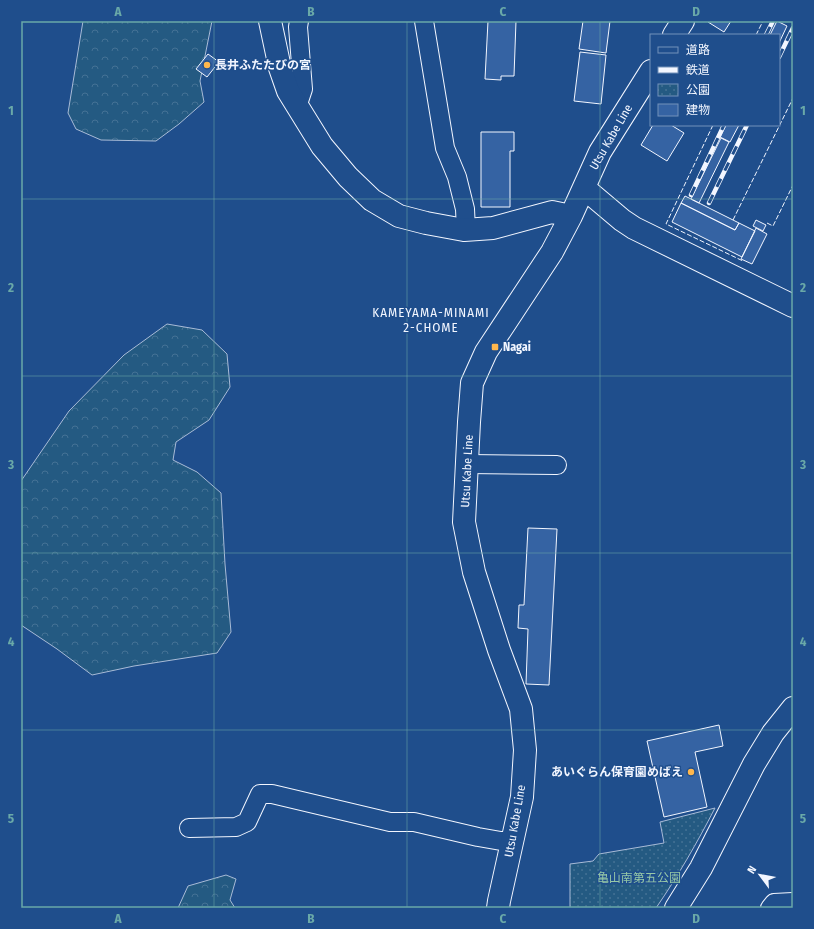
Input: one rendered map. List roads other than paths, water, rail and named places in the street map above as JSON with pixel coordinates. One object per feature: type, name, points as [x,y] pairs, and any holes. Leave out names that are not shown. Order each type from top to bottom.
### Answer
[{"type":"main road","points":[[270,21],[280,68],[288,91],[297,107],[326,151],[348,177],[372,200],[399,216],[426,223],[466,230],[493,228],[552,212],[571,216]]},
{"type":"main road","points":[[675,34],[683,21]]},
{"type":"main road","name":"Utsu Kabe Line","points":[[498,908],[522,797],[525,750],[521,709],[499,650],[474,572],[464,522],[472,383],[486,352],[552,252],[571,216],[600,152],[650,73]]},
{"type":"main road","points":[[584,188],[622,220],[634,228],[793,306]]},
{"type":"main road","points":[[676,908],[701,868],[754,764],[773,733],[793,708]]},
{"type":"street","points":[[297,107],[303,89],[298,27],[299,21]]},
{"type":"street","points":[[424,21],[445,148],[457,177],[465,209],[466,230]]},
{"type":"street","points":[[467,464],[557,465]]},
{"type":"street","points":[[189,828],[236,827],[247,822],[260,794],[272,794],[390,822],[414,822],[478,837],[501,841],[513,841]]},
{"type":"street","points":[[770,908],[774,904],[793,902]]},
{"type":"railway","points":[[766,34],[773,21]]},
{"type":"railway","points":[[780,55],[793,28]]},
{"type":"railway","points":[[691,195],[724,126]]},
{"type":"railway","points":[[709,203],[747,126]]},
{"type":"place","name":"長井ふたたびの宮","points":[[207,65]]},
{"type":"place","name":"Nagai","points":[[495,347]]},
{"type":"place","name":"あいぐらん保育園めばえ","points":[[691,772]]},
{"type":"district","name":"KAMEYAMA-MINAMI 2-CHOME","points":[[431,320]]},
{"type":"park label","name":"亀山南第五公園","points":[[639,878]]}]
